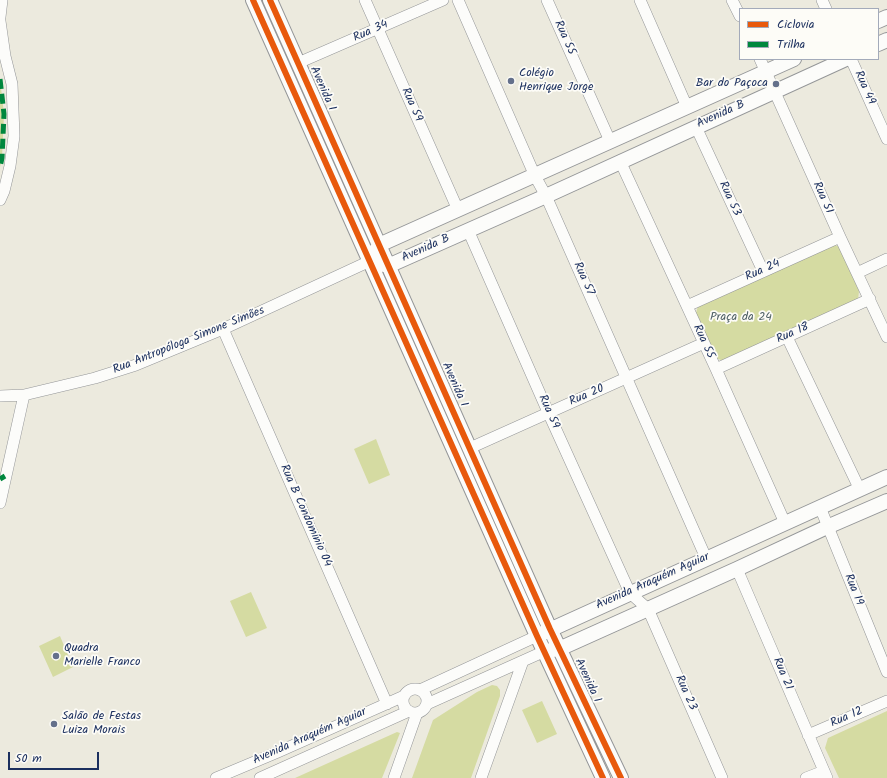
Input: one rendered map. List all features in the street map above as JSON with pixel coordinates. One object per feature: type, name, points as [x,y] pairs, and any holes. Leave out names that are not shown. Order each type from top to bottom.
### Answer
[{"type":"street","points":[[0,17],[2,0]]},
{"type":"street","points":[[253,0],[603,778]]},
{"type":"street","name":"Avenida I","points":[[270,0],[559,649],[621,778]]},
{"type":"street","name":"Rua 59","points":[[365,0],[458,210]]},
{"type":"street","name":"Rua 34","points":[[298,63],[443,0]]},
{"type":"street","name":"Rua 57","points":[[458,0],[706,558]]},
{"type":"street","name":"Rua 55","points":[[547,0],[610,141]]},
{"type":"street","points":[[640,0],[687,107]]},
{"type":"street","points":[[732,0],[739,14]]},
{"type":"street","points":[[0,21],[5,56],[12,84],[14,136],[10,166],[4,192],[0,200]]},
{"type":"street","name":"Rua 51","points":[[760,60],[840,238],[887,337]]},
{"type":"street","name":"Avenida B","points":[[379,245],[792,60]]},
{"type":"street","name":"Avenida B","points":[[370,261],[388,266],[546,196],[844,60]]},
{"type":"street","name":"Rua 49","points":[[851,60],[887,139]]},
{"type":"street","name":"Rua 53","points":[[696,127],[763,271]]},
{"type":"street","name":"Rua 55","points":[[620,161],[785,523]]},
{"type":"street","name":"Rua 59","points":[[468,230],[630,593]]},
{"type":"street","name":"Rua 24","points":[[687,306],[840,238]]},
{"type":"street","points":[[370,261],[379,245]]},
{"type":"street","points":[[857,273],[887,259]]},
{"type":"street","name":"Rua Antropóloga Simone Simões","points":[[0,396],[24,395],[95,378],[136,365],[223,329],[370,261]]},
{"type":"street","name":"Rua 18","points":[[716,369],[870,299]]},
{"type":"street","name":"Rua B Condomínio 04","points":[[223,329],[387,704]]},
{"type":"street","points":[[787,337],[860,490]]},
{"type":"street","name":"Rua 20","points":[[470,448],[704,343]]},
{"type":"street","points":[[0,503],[2,477],[24,395]]},
{"type":"street","name":"Avenida Araquém Aguiar","points":[[420,690],[538,636],[550,629],[887,477]]},
{"type":"street","name":"Avenida Araquém Aguiar","points":[[427,704],[545,651],[559,649],[887,501]]},
{"type":"street","name":"Rua 19","points":[[820,507],[887,672]]},
{"type":"street","name":"Rua 21","points":[[737,569],[825,774]]},
{"type":"street","points":[[630,593],[648,608]]},
{"type":"street","name":"Rua 23","points":[[648,608],[722,778]]},
{"type":"street","points":[[481,778],[523,661]]},
{"type":"street","points":[[410,690],[420,690],[426,696],[427,704],[423,710],[413,712],[404,705],[404,696],[410,690]]},
{"type":"street","name":"Avenida Araquém Aguiar","points":[[216,778],[404,696]]},
{"type":"street","name":"Rua 12","points":[[808,735],[887,701]]},
{"type":"street","points":[[394,778],[413,712]]},
{"type":"street","name":"Avenida Araquém Aguiar","points":[[260,778],[413,712]]},
{"type":"street","points":[[806,778],[825,774]]},
{"type":"green space","points":[[0,79],[4,114],[2,158],[0,167]]},
{"type":"green space","name":"Praça da 24","points":[[830,243],[840,247],[859,291],[858,300],[724,361],[715,358],[696,313],[699,302]]},
{"type":"green space","points":[[376,439],[390,475],[369,484],[354,449]]},
{"type":"green space","points":[[251,592],[267,628],[246,637],[230,601]]},
{"type":"green space","name":"Quadra Marielle Franco","points":[[60,636],[73,667],[53,677],[39,646]]},
{"type":"green space","points":[[492,685],[497,686],[500,690],[500,696],[471,778],[412,778],[433,720],[477,692]]},
{"type":"green space","points":[[542,701],[557,734],[537,743],[522,710]]},
{"type":"green space","points":[[887,711],[887,778],[839,778],[825,748],[828,738]]},
{"type":"green space","points":[[397,732],[400,733],[382,778],[295,778]]},
{"type":"marked path","points":[[0,79],[4,114],[2,158],[0,167]]},
{"type":"marked path","points":[[0,479],[5,476]]},
{"type":"cycle path","points":[[253,0],[537,636],[603,778]]},
{"type":"cycle path","points":[[270,0],[550,629],[621,778]]},
{"type":"place","name":"Colégio Henrique Jorge","points":[[511,81]]},
{"type":"place","name":"Bar do Paçoca","points":[[776,84]]},
{"type":"place","name":"Quadra Marielle Franco","points":[[56,656]]},
{"type":"place","name":"Salão de Festas Luiza Morais","points":[[54,724]]}]
